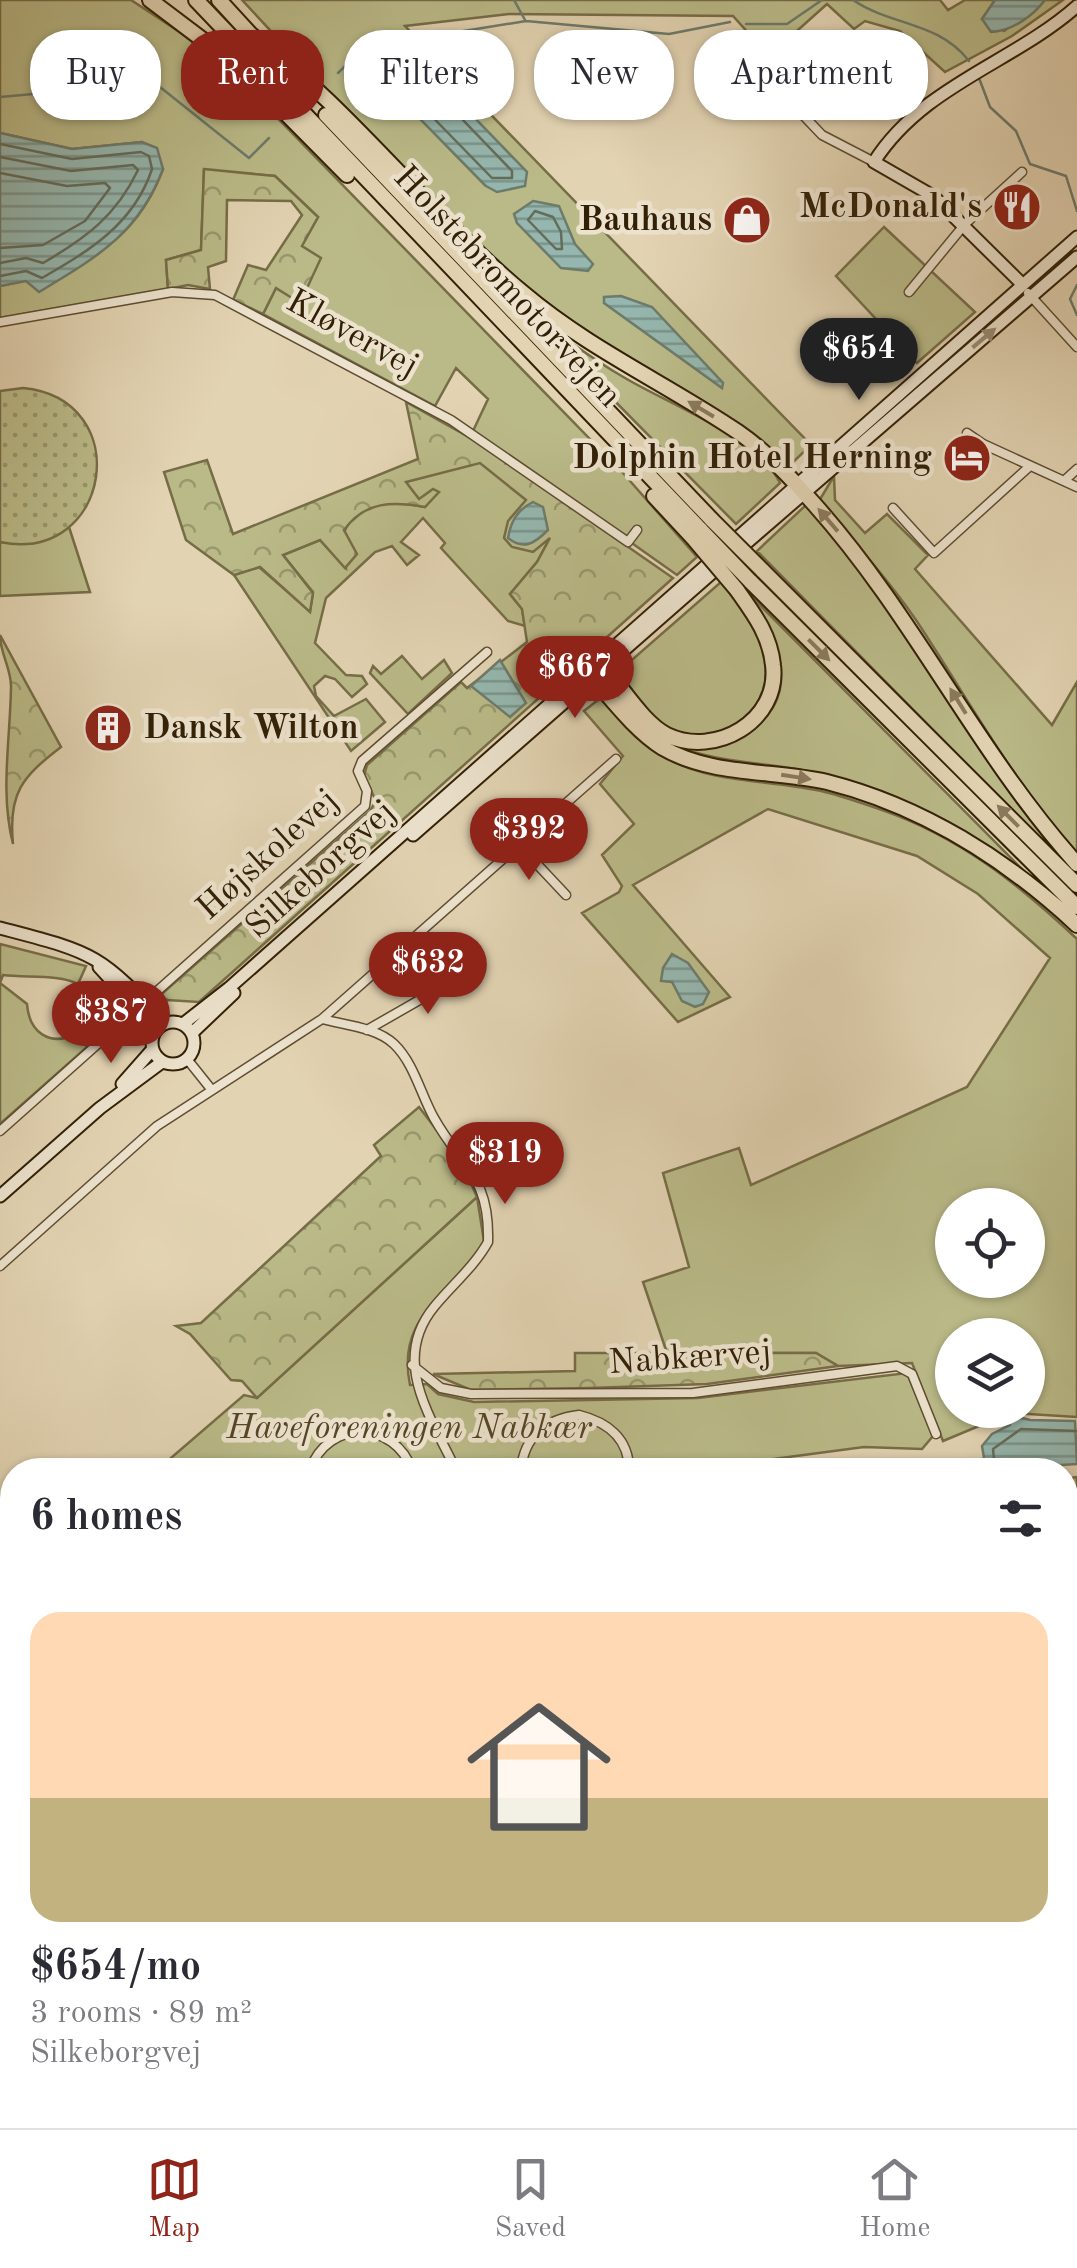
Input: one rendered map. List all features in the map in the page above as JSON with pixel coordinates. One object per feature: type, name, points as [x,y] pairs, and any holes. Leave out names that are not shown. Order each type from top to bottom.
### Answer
[{"type":"highway","points":[[150,0],[244,70],[418,247],[457,278]]},
{"type":"highway","name":"Holstebromotorvejen","points":[[196,0],[615,444],[646,488],[702,529]]},
{"type":"highway","name":"Holstebromotorvejen","points":[[219,0],[246,30]]},
{"type":"highway","points":[[324,99],[450,230],[524,295],[623,366],[740,434],[799,489],[898,606],[1005,775],[1077,864]]},
{"type":"highway","name":"Holstebromotorvejen","points":[[324,115],[750,580],[1077,907]]},
{"type":"highway","points":[[596,671],[670,736],[712,742],[733,736],[764,706],[774,670],[750,580],[702,529]]},
{"type":"highway","name":"Holstebromotorvejen","points":[[750,580],[1077,885]]},
{"type":"highway","points":[[596,671],[662,747],[700,762],[827,782],[904,810],[1007,867],[1077,925]]},
{"type":"main road","points":[[1023,285],[965,224],[912,180],[874,162],[938,96],[1041,34],[1077,6]]},
{"type":"main road","name":"Silkeborgvej","points":[[187,1028],[596,671],[1077,237]]},
{"type":"main road","name":"Silkeborgvej","points":[[799,489],[1077,257]]},
{"type":"main road","points":[[0,932],[92,963],[160,1026],[187,1028],[194,1046],[187,1059],[176,1064],[162,1062],[152,1050]]},
{"type":"main road","points":[[100,1108],[152,1050],[160,1026]]},
{"type":"main road","points":[[0,1196],[100,1108],[162,1062]]},
{"type":"street","points":[[808,120],[822,135],[874,162]]},
{"type":"street","points":[[909,292],[965,224],[1022,172]]},
{"type":"street","points":[[1023,285],[1077,347]]},
{"type":"street","name":"Kløvervej","points":[[0,322],[172,292],[215,295],[451,420],[628,542],[637,530]]},
{"type":"street","points":[[967,432],[1077,487]]},
{"type":"street","points":[[893,508],[934,554],[1030,466]]},
{"type":"street","points":[[1064,481],[1077,470]]},
{"type":"street","name":"Højskolevej","points":[[141,1005],[365,806],[368,791],[358,770],[362,761],[487,652]]},
{"type":"street","points":[[0,1266],[157,1126],[322,1019],[616,759]]},
{"type":"street","points":[[520,846],[566,895]]},
{"type":"street","points":[[367,1030],[470,971]]},
{"type":"street","points":[[0,1131],[141,1005]]},
{"type":"street","points":[[322,1019],[367,1030],[394,1043],[405,1057],[436,1122],[476,1175],[489,1225],[488,1242],[422,1322],[412,1365],[414,1381],[450,1458]]},
{"type":"street","points":[[187,1059],[212,1089]]},
{"type":"street","name":"Nabkærvej","points":[[412,1365],[442,1388],[471,1394],[693,1392],[898,1366],[912,1374],[936,1434]]},
{"type":"street","points":[[525,1458],[530,1440],[543,1426],[579,1415],[613,1430],[624,1445],[627,1458]]},
{"type":"street","points":[[316,1458],[332,1440],[362,1431],[392,1440],[404,1458]]},
{"type":"green space","points":[[0,0],[131,0],[181,33],[181,120],[279,120],[623,473],[697,557],[677,575],[473,431],[488,399],[456,368],[435,406],[263,314],[276,288],[300,302],[301,247],[318,217],[275,176],[204,170],[201,250],[166,260],[168,289],[0,318],[0,286],[54,272],[100,251],[136,219],[163,169],[142,142],[72,149],[0,133]]},
{"type":"green space","points":[[242,0],[940,0],[948,10],[965,0],[995,0],[982,19],[1004,31],[1045,0],[1063,0],[1012,36],[945,72],[928,57],[928,30],[896,30],[865,21],[854,29],[827,4],[798,30],[746,30],[733,16],[509,14],[405,26],[409,30],[344,30],[344,111],[324,89],[324,30],[270,30]]},
{"type":"green space","points":[[353,120],[421,120],[486,186],[449,120],[496,120],[811,445],[788,467],[727,417],[590,334],[525,288],[414,185]]},
{"type":"green space","points":[[204,169],[275,176],[318,217],[302,246],[321,258],[300,303],[276,288],[263,314],[233,300],[248,265],[266,270],[302,215],[291,201],[227,200],[226,261],[208,267],[210,289],[188,285],[168,289],[166,260],[201,250]]},
{"type":"green space","points":[[884,227],[975,312],[917,363],[836,276]]},
{"type":"green space","points":[[523,308],[607,367],[731,436],[769,466],[780,483],[736,524]]},
{"type":"green space","points":[[23,388],[59,399],[83,420],[95,448],[96,478],[86,506],[66,529],[38,542],[0,542],[0,391]]},
{"type":"green space","points":[[406,402],[474,440],[673,578],[199,1002],[167,1000],[157,1006],[156,999],[370,811],[376,801],[364,776],[367,765],[461,682],[467,688],[527,642],[522,609],[510,594],[537,562],[550,538],[533,552],[512,547],[504,538],[508,521],[526,500],[480,463],[406,482],[419,499],[433,489],[439,492],[425,507],[380,505],[352,520],[344,530],[357,554],[345,568],[320,540],[283,555],[313,593],[310,612],[260,567],[234,575],[186,540],[164,472],[207,460],[233,534],[418,459]]},
{"type":"green space","points":[[480,462],[527,500],[552,534],[537,562],[510,594],[522,609],[525,626],[508,621],[441,548],[445,543],[423,518],[401,542],[419,555],[407,565],[392,546],[375,552],[326,598],[315,643],[346,675],[362,676],[367,684],[352,697],[335,679],[325,676],[314,686],[316,696],[334,716],[366,699],[385,722],[351,751],[234,575],[259,567],[310,611],[313,592],[283,555],[320,540],[346,568],[345,532],[360,511],[381,504],[425,507],[438,492],[419,499],[405,482]]},
{"type":"green space","points":[[834,476],[835,500],[865,533],[887,514],[928,555],[915,569],[1052,725],[1077,682],[1077,854],[1012,769],[905,604],[819,501]]},
{"type":"green space","points":[[806,505],[875,590],[1061,860],[757,551]]},
{"type":"green space","points":[[69,527],[90,592],[0,596],[0,542],[34,543]]},
{"type":"green space","points":[[721,582],[755,630],[763,652],[765,682],[760,698],[738,723],[722,731],[688,734],[656,719],[618,672]]},
{"type":"green space","points":[[747,592],[1025,872],[932,818],[882,795],[811,772],[712,757],[673,745],[732,739],[764,719],[775,704],[781,685],[778,653],[768,626]]},
{"type":"green space","points":[[0,635],[61,747],[20,788],[13,812],[13,844],[6,786],[11,681]]},
{"type":"green space","points":[[402,656],[422,679],[444,660],[452,673],[408,714],[370,673],[373,666],[381,674]]},
{"type":"green space","points":[[603,696],[649,746],[685,767],[722,777],[824,792],[882,810],[937,834],[987,864],[1077,939],[1077,1417],[1045,1415],[1045,1318],[935,1318],[935,1421],[912,1363],[838,1366],[816,1353],[667,1353],[643,1282],[689,1267],[663,1173],[739,1148],[751,1185],[967,1087],[1050,958],[978,894],[917,856],[768,809],[633,885],[730,997],[678,1022],[582,913],[619,892],[622,886],[602,855],[634,824],[600,784],[623,756],[584,711]]},
{"type":"green space","points":[[0,944],[86,966],[78,984],[3,975],[0,983]]},
{"type":"green space","points":[[0,983],[27,1004],[32,1022],[42,1034],[57,1039],[76,1034],[87,1047],[0,1124]]},
{"type":"green space","points":[[419,1107],[462,1163],[477,1197],[257,1398],[242,1381],[231,1380],[190,1334],[176,1326],[201,1323],[381,1156],[374,1145]]},
{"type":"green space","name":"Haveforeningen Nabkær","points":[[477,1197],[484,1241],[419,1322],[408,1360],[410,1385],[427,1384],[438,1394],[474,1402],[698,1398],[907,1373],[933,1436],[922,1449],[864,1447],[782,1458],[171,1458],[244,1395],[257,1398]]},
{"type":"green space","points":[[575,1353],[816,1353],[838,1366],[707,1384],[589,1388],[471,1390],[433,1374],[575,1371]]},
{"type":"green space","points":[[938,1428],[974,1428],[943,1441]]},
{"type":"water","points":[[995,0],[1045,0],[1021,22],[991,32],[982,19]]},
{"type":"water","points":[[421,120],[477,120],[527,172],[525,186],[497,192],[486,186]]},
{"type":"water","points":[[0,133],[72,149],[142,142],[157,148],[163,169],[153,192],[128,228],[96,256],[39,292],[26,281],[0,286]]},
{"type":"water","points":[[533,201],[559,206],[575,244],[593,264],[588,271],[561,268],[517,223],[514,214]]},
{"type":"water","points":[[621,296],[652,307],[723,383],[722,388],[604,303],[604,297]]},
{"type":"water","points":[[533,502],[543,507],[548,530],[529,544],[514,542],[508,538],[513,521]]},
{"type":"water","points":[[500,660],[526,703],[510,717],[471,686]]},
{"type":"water","points":[[672,954],[688,963],[709,992],[703,1004],[695,1007],[682,1001],[672,982],[661,981],[663,968]]},
{"type":"water","points":[[1045,1420],[1075,1421],[1077,1458],[984,1458],[982,1446],[1004,1428],[1045,1428]]},
{"type":"waterway","points":[[514,0],[525,20]]},
{"type":"waterway","points":[[746,24],[787,24],[822,0]]},
{"type":"waterway","points":[[853,0],[943,38],[969,61]]},
{"type":"waterway","points":[[338,73],[365,47],[526,21],[669,34],[730,22]]},
{"type":"waterway","points":[[979,78],[990,107],[1016,131],[1030,164],[1066,176],[1077,211]]},
{"type":"waterway","points":[[0,97],[155,83],[249,158],[269,138]]},
{"type":"waterway","points":[[1077,285],[1070,299],[1077,315]]},
{"type":"place","name":"McDonald's","points":[[1017,207]]},
{"type":"place","name":"Bauhaus","points":[[747,220]]},
{"type":"place","name":"Dolphin Hotel Herning","points":[[967,458]]},
{"type":"place","name":"Dansk Wilton","points":[[108,728]]}]
